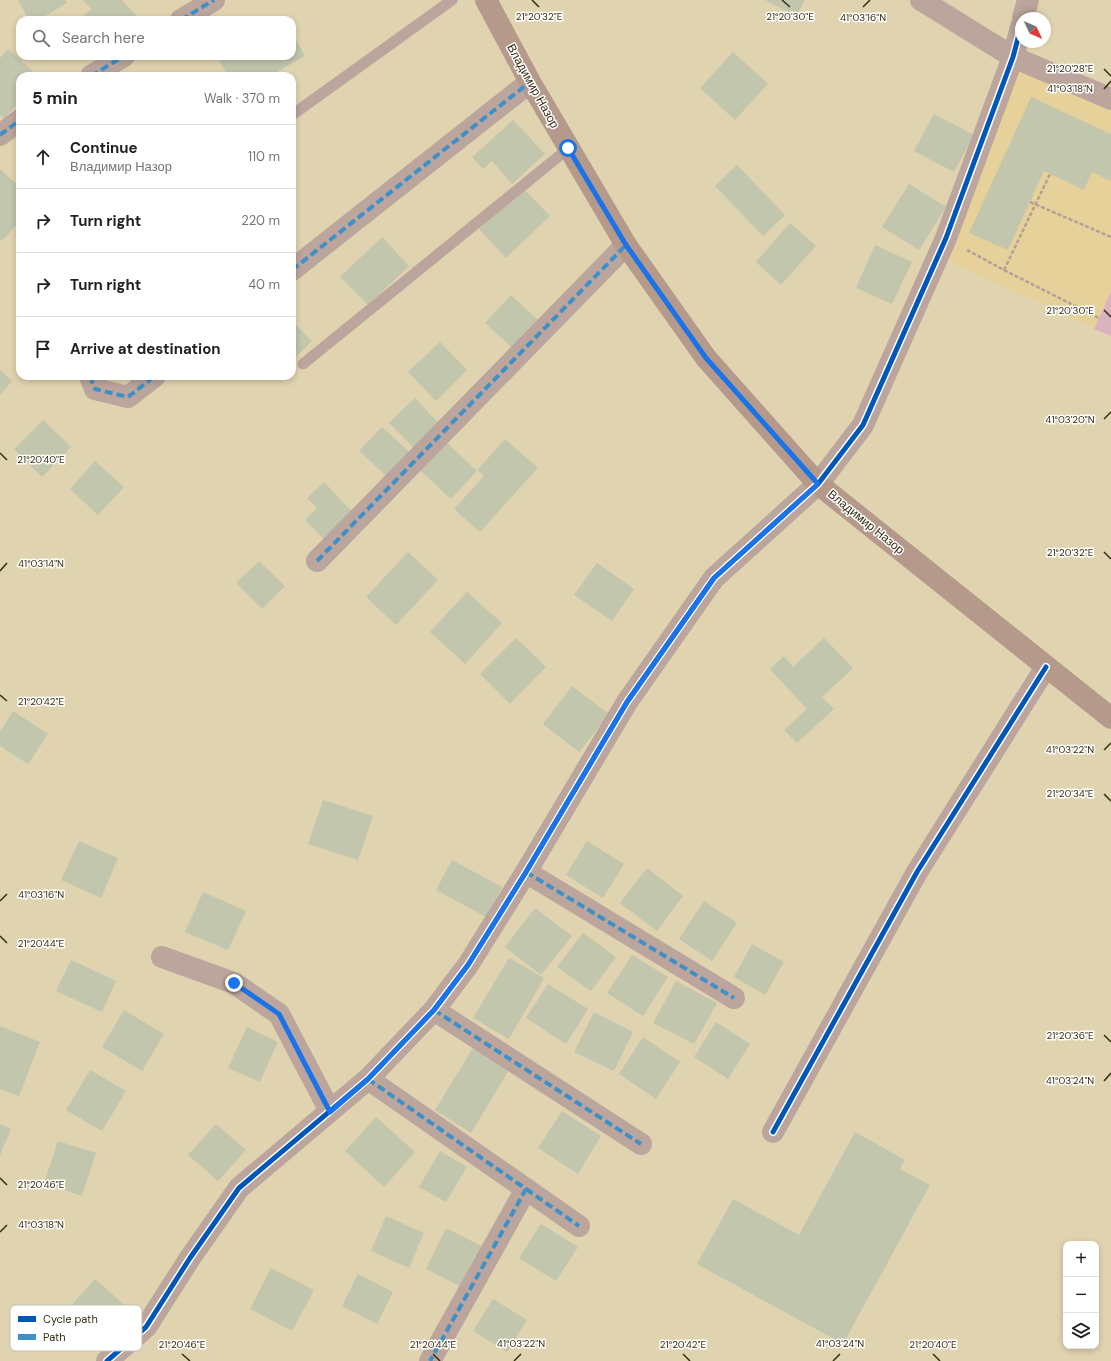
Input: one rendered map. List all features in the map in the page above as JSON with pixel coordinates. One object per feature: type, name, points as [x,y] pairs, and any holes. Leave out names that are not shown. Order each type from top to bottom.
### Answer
[{"type":"main road","name":"Владимир Назор","points":[[486,0],[530,82],[626,245],[706,358],[818,484],[1111,718]]},
{"type":"street","points":[[188,16],[214,0]]},
{"type":"street","points":[[921,0],[1013,57],[1111,99]]},
{"type":"street","points":[[1025,12],[1028,0]]},
{"type":"street","points":[[142,1330],[146,1327],[190,1258],[239,1188],[368,1079],[434,1010],[468,965],[526,872],[627,702],[714,578],[818,484],[863,425],[946,238],[1015,48]]},
{"type":"street","points":[[98,72],[117,60]]},
{"type":"street","points":[[296,267],[530,82]]},
{"type":"street","points":[[0,135],[16,123]]},
{"type":"street","points":[[316,561],[626,245]]},
{"type":"street","points":[[92,380],[95,389],[128,397],[150,380]]},
{"type":"street","points":[[773,1132],[917,872],[1046,667]]},
{"type":"street","points":[[526,872],[734,998]]},
{"type":"street","points":[[162,957],[234,983],[279,1014],[330,1112]]},
{"type":"street","points":[[434,1010],[641,1144]]},
{"type":"street","points":[[368,1079],[580,1226]]},
{"type":"street","points":[[430,1361],[526,1189]]},
{"type":"street","points":[[107,1361],[118,1351]]},
{"type":"lane","points":[[296,112],[452,0]]},
{"type":"lane","points":[[303,364],[568,148]]},
{"type":"path","points":[[1004,270],[1050,174]]},
{"type":"path","points":[[1030,202],[1111,237]]},
{"type":"path","points":[[946,238],[1004,270],[1099,318]]},
{"type":"shaded area","points":[[1013,57],[1111,99],[1111,336],[938,256]]},
{"type":"shaded area","points":[[1111,292],[1111,336],[1094,329]]},
{"type":"building","points":[[18,0],[65,0],[67,3],[45,16],[27,16]]},
{"type":"building","points":[[83,0],[122,0],[136,16],[83,16],[91,9]]},
{"type":"building","points":[[765,0],[805,0],[796,16]]},
{"type":"building","points":[[296,40],[305,56],[276,72],[226,72],[219,60],[296,60]]},
{"type":"building","points":[[8,49],[16,56],[16,60],[20,60],[34,72],[16,72],[16,106],[4,119],[0,115],[0,58]]},
{"type":"building","points":[[733,52],[768,84],[735,120],[700,88]]},
{"type":"building","points":[[1031,97],[1111,134],[1111,181],[1092,172],[1084,190],[1044,171],[1008,250],[969,233]]},
{"type":"building","points":[[934,114],[974,135],[954,172],[914,151]]},
{"type":"building","points":[[513,120],[545,154],[512,184],[492,161],[483,169],[472,157]]},
{"type":"building","points":[[737,165],[785,215],[763,236],[715,186]]},
{"type":"building","points":[[0,169],[16,183],[16,225],[2,241],[0,239]]},
{"type":"building","points":[[909,184],[946,207],[919,250],[882,227]]},
{"type":"building","points":[[522,187],[550,216],[506,258],[479,229]]},
{"type":"building","points":[[790,223],[816,246],[781,285],[756,262]]},
{"type":"building","points":[[382,237],[409,266],[368,305],[340,277]]},
{"type":"building","points":[[875,245],[912,262],[892,304],[856,288]]},
{"type":"building","points":[[511,295],[544,326],[518,353],[485,323]]},
{"type":"building","points":[[296,325],[312,341],[296,357]]},
{"type":"building","points":[[440,342],[467,370],[436,401],[408,372]]},
{"type":"building","points":[[0,370],[12,381],[0,395]]},
{"type":"building","points":[[415,398],[442,427],[417,451],[389,423]]},
{"type":"building","points":[[43,420],[71,447],[42,477],[14,449]]},
{"type":"building","points":[[382,427],[413,455],[391,480],[359,451]]},
{"type":"building","points":[[505,439],[538,468],[480,532],[454,509],[484,476],[477,470]]},
{"type":"building","points":[[445,441],[477,471],[451,499],[419,469]]},
{"type":"building","points":[[95,461],[124,487],[98,515],[70,489]]},
{"type":"building","points":[[324,482],[355,515],[327,542],[305,520],[317,508],[307,498]]},
{"type":"building","points":[[408,552],[438,580],[396,625],[366,597]]},
{"type":"building","points":[[259,561],[285,586],[262,609],[236,583]]},
{"type":"building","points":[[597,563],[634,589],[612,621],[574,595]]},
{"type":"building","points":[[467,592],[502,623],[465,664],[430,632]]},
{"type":"building","points":[[516,638],[546,667],[510,704],[480,674]]},
{"type":"building","points":[[824,638],[853,668],[822,697],[834,709],[797,743],[784,730],[807,709],[770,669],[784,656],[793,667]]},
{"type":"building","points":[[572,686],[609,714],[579,752],[543,724]]},
{"type":"building","points":[[13,711],[48,734],[28,764],[0,746],[0,732]]},
{"type":"building","points":[[323,800],[373,816],[358,860],[308,844]]},
{"type":"building","points":[[79,841],[118,858],[101,898],[61,880]]},
{"type":"building","points":[[587,841],[624,864],[603,898],[566,875]]},
{"type":"building","points":[[452,860],[502,887],[486,917],[436,890]]},
{"type":"building","points":[[647,868],[683,896],[657,931],[620,903]]},
{"type":"building","points":[[203,892],[246,911],[228,950],[185,932]]},
{"type":"building","points":[[704,901],[737,923],[712,961],[679,939]]},
{"type":"building","points":[[535,908],[572,936],[541,975],[505,947]]},
{"type":"building","points":[[583,933],[616,957],[591,991],[557,967]]},
{"type":"building","points":[[752,944],[784,962],[765,995],[734,977]]},
{"type":"building","points":[[632,955],[668,977],[643,1016],[607,993]]},
{"type":"building","points":[[509,958],[544,978],[509,1039],[473,1018]]},
{"type":"building","points":[[71,960],[116,981],[102,1012],[56,991]]},
{"type":"building","points":[[676,981],[717,1003],[694,1044],[653,1023]]},
{"type":"building","points":[[548,984],[588,1009],[566,1044],[526,1018]]},
{"type":"building","points":[[124,1010],[164,1034],[142,1071],[102,1047]]},
{"type":"building","points":[[594,1012],[633,1032],[614,1071],[574,1052]]},
{"type":"building","points":[[716,1022],[750,1044],[728,1079],[694,1057]]},
{"type":"building","points":[[0,1026],[40,1042],[19,1096],[0,1089]]},
{"type":"building","points":[[247,1027],[278,1042],[260,1082],[228,1068]]},
{"type":"building","points":[[643,1037],[680,1062],[656,1099],[619,1074]]},
{"type":"building","points":[[473,1048],[509,1070],[471,1133],[435,1110]]},
{"type":"building","points":[[90,1070],[126,1091],[102,1131],[66,1110]]},
{"type":"building","points":[[562,1111],[601,1136],[578,1174],[538,1148]]},
{"type":"building","points":[[376,1117],[415,1152],[384,1187],[345,1151]]},
{"type":"building","points":[[0,1124],[11,1129],[0,1155]]},
{"type":"building","points":[[216,1124],[246,1150],[218,1181],[188,1155]]},
{"type":"building","points":[[855,1132],[905,1160],[900,1169],[930,1185],[843,1344],[697,1264],[733,1199],[799,1235]]},
{"type":"building","points":[[58,1141],[96,1153],[82,1196],[44,1183]]},
{"type":"building","points":[[440,1151],[467,1167],[446,1202],[419,1187]]},
{"type":"building","points":[[386,1216],[424,1233],[409,1268],[371,1251]]},
{"type":"building","points":[[541,1224],[578,1247],[556,1281],[519,1258]]},
{"type":"building","points":[[446,1228],[487,1249],[466,1289],[426,1269]]},
{"type":"building","points":[[271,1268],[314,1290],[292,1331],[250,1309]]},
{"type":"building","points":[[358,1274],[393,1292],[377,1324],[342,1306]]},
{"type":"building","points":[[95,1279],[124,1305],[72,1305]]},
{"type":"building","points":[[493,1299],[527,1320],[507,1352],[473,1331]]},
{"type":"marked path","points":[[188,16],[214,0]]},
{"type":"marked path","points":[[98,72],[117,60]]},
{"type":"marked path","points":[[296,267],[530,82]]},
{"type":"marked path","points":[[0,135],[16,123]]},
{"type":"marked path","points":[[317,561],[626,245]]},
{"type":"marked path","points":[[92,380],[95,389],[128,397],[150,380]]},
{"type":"marked path","points":[[526,872],[734,998]]},
{"type":"marked path","points":[[434,1010],[641,1144]]},
{"type":"marked path","points":[[368,1079],[526,1189],[430,1361]]},
{"type":"marked path","points":[[526,1189],[579,1226]]},
{"type":"cycle path","points":[[142,1330],[146,1327],[190,1258],[239,1188],[368,1079],[434,1010],[468,965],[526,872],[627,702],[714,578],[818,484],[863,425],[946,238],[1015,48]]},
{"type":"cycle path","points":[[773,1132],[917,872],[1046,667]]},
{"type":"cycle path","points":[[107,1361],[118,1351]]},
{"type":"route","points":[[234,983],[279,1014],[330,1112],[368,1079],[434,1010],[468,965],[526,872],[627,702],[678,627],[714,578],[818,484],[706,358],[626,245],[568,148]]}]
